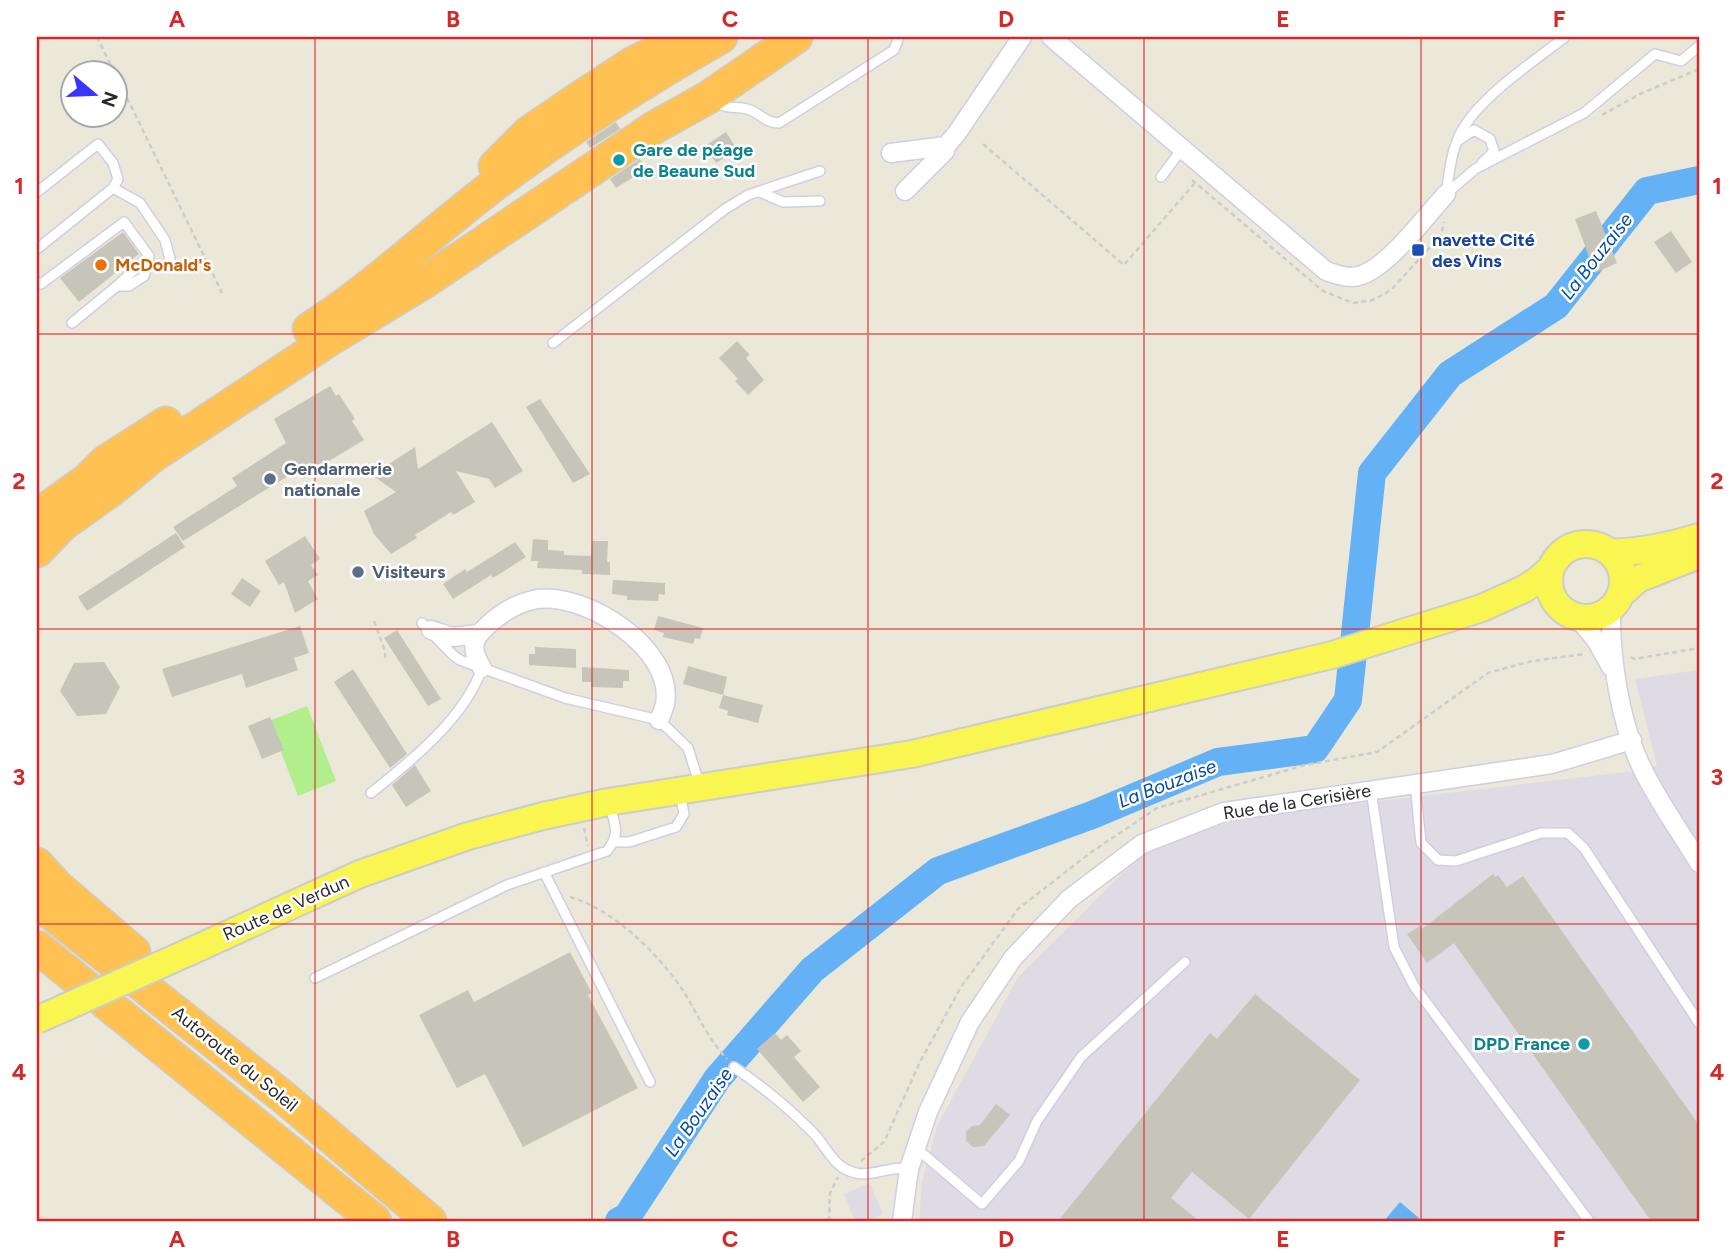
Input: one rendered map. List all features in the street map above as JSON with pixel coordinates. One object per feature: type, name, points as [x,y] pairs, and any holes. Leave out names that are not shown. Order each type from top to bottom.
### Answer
[{"type":"highway","points":[[439,230],[455,207],[528,133],[633,63],[676,41],[695,37]]},
{"type":"highway","points":[[37,493],[105,462],[319,323],[361,293],[497,182],[590,116],[721,37]]},
{"type":"highway","points":[[37,551],[62,525],[153,456],[332,338],[426,281],[655,127],[709,97],[796,37]]},
{"type":"highway","points":[[37,517],[107,477],[153,456]]},
{"type":"highway","points":[[37,517],[87,480],[105,462]]},
{"type":"highway","points":[[37,864],[92,917],[248,1049],[282,1096]]},
{"type":"highway","name":"Autoroute du Soleil","points":[[37,902],[282,1096],[430,1221]]},
{"type":"highway","points":[[37,947],[375,1221]]},
{"type":"main road","points":[[1610,553],[1677,544],[1699,537]]},
{"type":"main road","points":[[1482,608],[1538,580],[1565,550],[1588,544],[1610,553],[1620,568],[1623,576],[1615,602]]},
{"type":"main road","points":[[1482,608],[1546,605],[1570,614],[1595,617],[1638,579],[1699,555]]},
{"type":"main road","points":[[1550,569],[1549,591],[1570,614]]},
{"type":"main road","name":"Route de Verdun","points":[[37,1020],[360,874],[468,836],[608,802],[912,754],[1332,655],[1482,608]]},
{"type":"street","points":[[905,191],[916,177],[945,151],[1022,37]]},
{"type":"street","points":[[1051,37],[1177,155],[1326,271],[1345,277],[1360,276],[1381,266],[1446,203]]},
{"type":"street","points":[[891,153],[946,146]]},
{"type":"street","points":[[482,668],[473,649],[478,634],[499,614],[539,599],[577,604],[621,626],[655,662],[665,693],[665,704],[659,720]]},
{"type":"street","points":[[1613,670],[1615,602]]},
{"type":"street","points":[[1570,614],[1596,640],[1613,670],[1641,766],[1699,863]]},
{"type":"street","points":[[427,627],[453,637],[478,634]]},
{"type":"street","name":"Rue de la Cerisière","points":[[902,1221],[909,1169],[928,1112],[970,1022],[1013,958],[1069,899],[1142,844],[1224,812],[1552,764],[1632,740]]},
{"type":"lane","points":[[709,97],[724,107],[750,109],[768,122],[779,123],[894,50],[899,37]]},
{"type":"lane","points":[[1446,203],[1456,142],[1466,122],[1480,106],[1565,37]]},
{"type":"lane","points":[[1475,169],[1584,113],[1655,54],[1681,61],[1699,46]]},
{"type":"lane","points":[[1446,203],[1494,151],[1490,139],[1474,130],[1456,142]]},
{"type":"lane","points":[[37,192],[98,144],[113,163],[118,179],[113,188],[37,249]]},
{"type":"lane","points":[[1161,177],[1177,155]]},
{"type":"lane","points":[[553,343],[726,209],[748,195],[820,171]]},
{"type":"lane","points":[[113,188],[140,203],[165,240],[172,267]]},
{"type":"lane","points":[[760,192],[783,202],[820,201]]},
{"type":"lane","points":[[37,282],[41,284],[124,222],[149,257],[144,276],[129,286],[117,286],[72,323]]},
{"type":"lane","points":[[427,627],[453,655],[565,698],[659,720],[688,748],[690,790],[684,814],[676,827],[629,842],[615,842]]},
{"type":"lane","points":[[371,793],[433,739],[470,696],[482,668]]},
{"type":"lane","points":[[1415,784],[1421,843],[1438,860],[1456,861],[1541,833],[1568,833],[1584,848],[1699,1023]]},
{"type":"lane","points":[[1371,790],[1394,947],[1414,986],[1589,1221]]},
{"type":"lane","points":[[315,978],[507,885],[607,851],[615,842],[616,829],[608,802]]},
{"type":"lane","points":[[544,872],[650,1082]]},
{"type":"lane","points":[[916,1148],[982,1204],[1019,1161],[1037,1121],[1081,1057],[1185,962]]},
{"type":"lane","points":[[734,1067],[768,1090],[816,1136],[834,1162],[847,1170],[858,1174],[902,1167],[909,1169]]},
{"type":"path","points":[[97,37],[108,60]]},
{"type":"path","points":[[1601,116],[1640,94],[1699,69]]},
{"type":"path","points":[[130,105],[222,293]]},
{"type":"path","points":[[983,144],[1124,265],[1195,183]]},
{"type":"path","points":[[1177,155],[1195,183],[1323,291],[1353,303],[1373,300],[1391,290],[1441,235],[1446,203]]},
{"type":"path","points":[[374,621],[385,651],[385,660]]},
{"type":"path","points":[[828,1221],[830,1193],[836,1181],[884,1142],[920,1062],[961,988],[1018,909],[1090,853],[1157,808],[1305,765],[1377,752],[1488,673]]},
{"type":"path","points":[[555,893],[576,899],[602,912],[638,939],[666,965],[714,1045],[734,1067]]},
{"type":"shaded area","points":[[1699,670],[1699,1221],[919,1221],[922,1182],[937,1126],[1018,977],[1144,852],[1243,817],[1634,771],[1657,766],[1635,679]]},
{"type":"shaded area","points":[[870,1183],[883,1214],[867,1221],[855,1221],[844,1194]]},
{"type":"green space","points":[[307,706],[336,781],[298,796],[269,721]]},
{"type":"water","points":[[1400,1202],[1419,1218],[1417,1221],[1384,1221]]},
{"type":"building","points":[[616,122],[620,129],[590,148],[586,142]]},
{"type":"building","points":[[726,132],[737,150],[716,163],[705,146]]},
{"type":"building","points":[[640,159],[646,169],[616,188],[610,179]]},
{"type":"building","points":[[1596,211],[1617,263],[1595,273],[1575,219]]},
{"type":"building","points":[[1671,231],[1692,262],[1676,273],[1654,242]]},
{"type":"building","name":"McDonald's","points":[[123,232],[139,254],[79,302],[60,278]]},
{"type":"building","points":[[737,341],[750,355],[746,358],[764,380],[748,395],[719,358]]},
{"type":"building","points":[[330,386],[336,396],[339,394],[355,419],[352,421],[364,440],[309,473],[304,466],[183,541],[173,527],[237,486],[232,478],[286,443],[274,419]]},
{"type":"building","points":[[540,399],[590,474],[573,483],[526,407]]},
{"type":"building","points":[[492,422],[523,471],[495,488],[489,479],[456,471],[475,502],[453,515],[451,512],[391,554],[374,534],[364,511],[396,492],[372,475],[415,447],[418,469]]},
{"type":"building","points":[[176,533],[185,547],[87,611],[78,597]]},
{"type":"building","points":[[305,536],[320,559],[311,565],[318,575],[308,581],[318,599],[295,613],[284,582],[279,585],[265,561]]},
{"type":"building","points":[[533,539],[548,540],[548,550],[564,551],[564,555],[591,556],[592,541],[608,541],[607,562],[610,562],[610,575],[582,574],[582,570],[537,568],[538,561],[531,561]]},
{"type":"building","points":[[515,542],[526,557],[453,599],[443,584]]},
{"type":"building","points":[[242,578],[261,591],[250,607],[231,594]]},
{"type":"building","points":[[613,580],[665,583],[665,595],[659,594],[658,601],[627,600],[627,596],[612,594]]},
{"type":"building","points":[[658,616],[703,628],[700,639],[695,638],[693,644],[663,637],[664,633],[654,630]]},
{"type":"building","points":[[300,626],[309,653],[294,658],[298,670],[246,688],[242,674],[172,697],[162,669]]},
{"type":"building","points":[[397,630],[441,699],[428,706],[384,638]]},
{"type":"building","points":[[535,647],[576,649],[576,668],[529,665],[529,654],[535,654]]},
{"type":"building","points":[[104,662],[120,687],[106,714],[77,716],[60,691],[74,663]]},
{"type":"building","points":[[688,666],[727,677],[723,695],[683,684]]},
{"type":"building","points":[[582,667],[629,670],[629,681],[623,681],[623,688],[591,687],[591,682],[582,682]]},
{"type":"building","points":[[353,669],[407,754],[390,768],[334,682]]},
{"type":"building","points":[[723,695],[763,705],[758,723],[727,715],[728,711],[719,708]]},
{"type":"building","points":[[270,717],[284,750],[262,759],[248,726]]},
{"type":"building","points":[[415,765],[431,791],[406,807],[392,785]]},
{"type":"building","name":"DPD France","points":[[1493,874],[1495,877],[1498,875],[1507,887],[1523,876],[1699,1125],[1699,1221],[1651,1221],[1454,943],[1427,963],[1407,934],[1420,926],[1422,929]]},
{"type":"building","points":[[570,952],[592,993],[588,995],[638,1088],[523,1147],[485,1074],[457,1088],[419,1015],[468,990],[474,1002]]},
{"type":"building","points":[[1255,994],[1360,1080],[1249,1219],[1192,1172],[1171,1198],[1199,1221],[1058,1221],[1210,1033],[1217,1039]]},
{"type":"building","points":[[775,1033],[781,1040],[787,1035],[801,1051],[794,1057],[820,1087],[803,1102],[757,1049]]},
{"type":"building","points":[[996,1104],[1010,1115],[984,1146],[973,1147],[966,1141],[966,1131],[972,1126],[980,1125]]},
{"type":"waterway","name":"La Bouzaise","points":[[619,1221],[627,1217],[717,1079],[812,970],[938,871],[1092,815],[1218,762],[1315,749],[1348,700],[1372,473],[1450,374],[1556,306],[1647,191],[1699,180]]},
{"type":"place","name":"Gare de péage de Beaune Sud","points":[[619,160]]},
{"type":"place","name":"navette Cité des Vins","points":[[1418,250]]},
{"type":"place","name":"McDonald's","points":[[101,265]]},
{"type":"place","name":"Gendarmerie nationale","points":[[270,479]]},
{"type":"place","name":"Visiteurs","points":[[358,572]]},
{"type":"place","name":"DPD France","points":[[1584,1044]]}]
